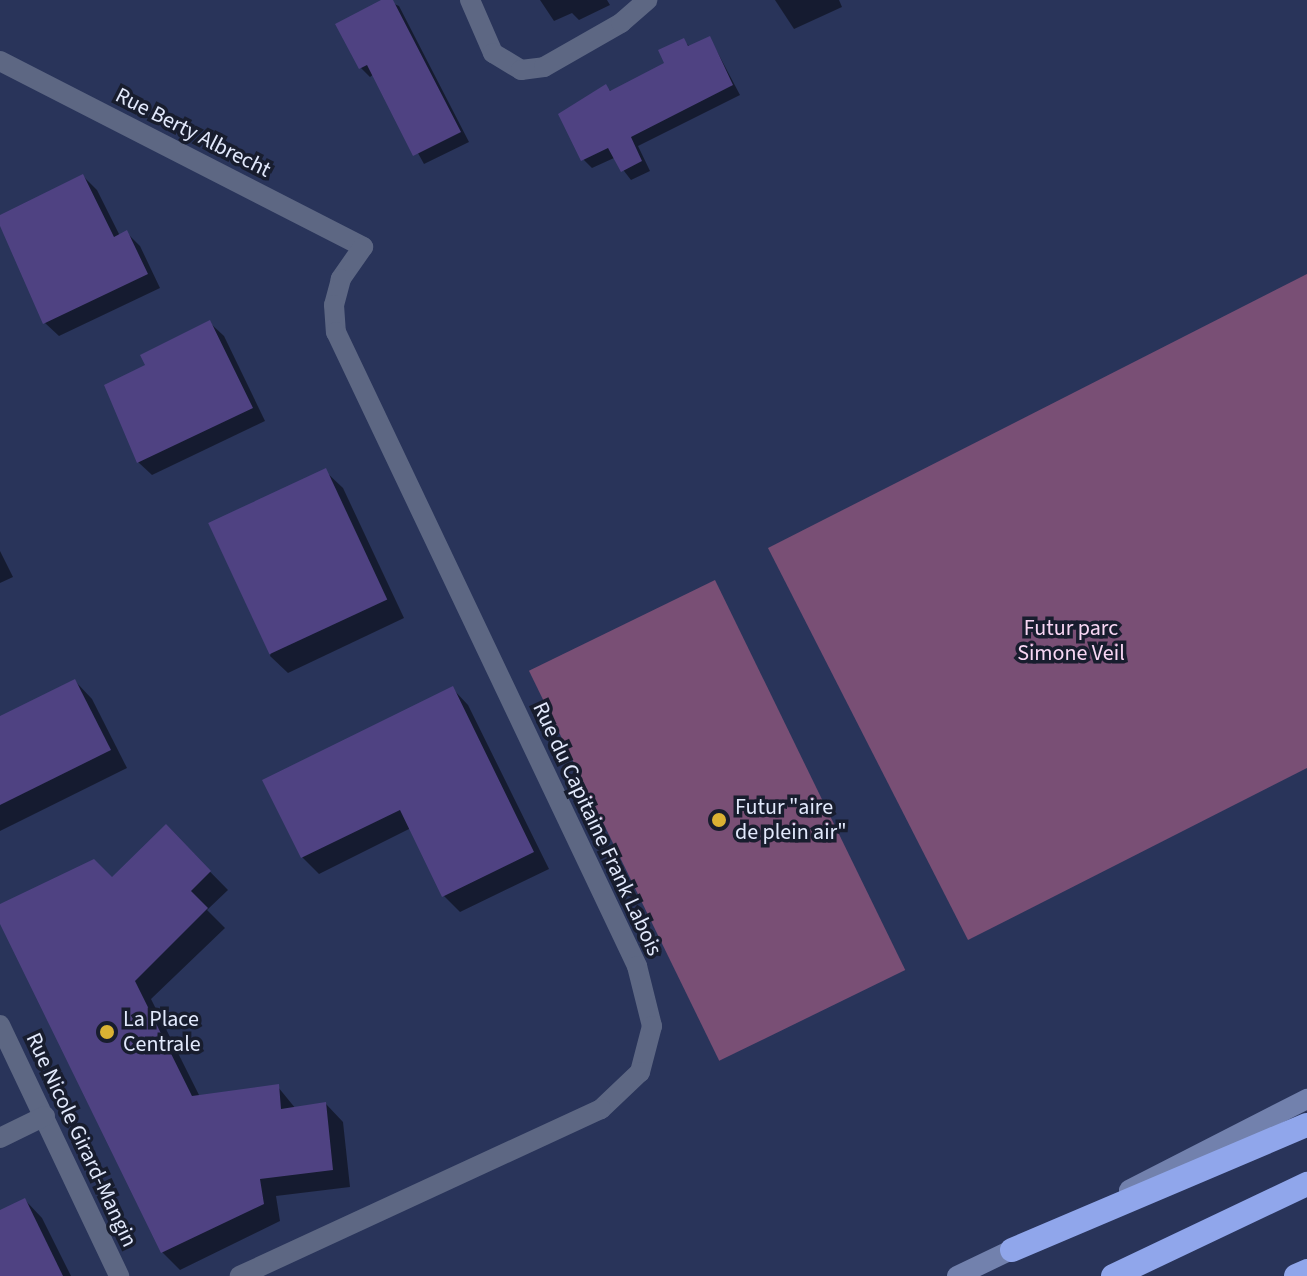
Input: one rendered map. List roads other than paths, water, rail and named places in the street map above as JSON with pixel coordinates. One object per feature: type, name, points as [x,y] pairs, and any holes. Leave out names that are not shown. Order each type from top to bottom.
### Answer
[{"type":"highway","points":[[1012,1250],[1307,1125]]},
{"type":"highway","points":[[1113,1276],[1307,1184]]},
{"type":"highway","points":[[1296,1276],[1307,1271]]},
{"type":"main road","points":[[957,1276],[1307,1099]]},
{"type":"street","points":[[470,0],[493,53],[521,70],[544,67],[621,23],[647,0]]},
{"type":"street","name":"Rue Berty Albrecht","points":[[0,61],[363,247]]},
{"type":"street","name":"Rue du Capitaine Frank Labois","points":[[240,1276],[601,1109],[640,1072],[652,1026],[637,966],[336,332],[334,305],[341,279],[363,247]]},
{"type":"street","name":"Rue Nicole Girard-Mangin","points":[[0,1025],[119,1276]]},
{"type":"street","points":[[0,1138],[45,1116]]},
{"type":"place","name":"Futur \"aire de plein air\"","points":[[719,820]]},
{"type":"place","name":"La Place Centrale","points":[[107,1032]]},
{"type":"park label","name":"Futur parc Simone Veil","points":[[1071,640]]}]
